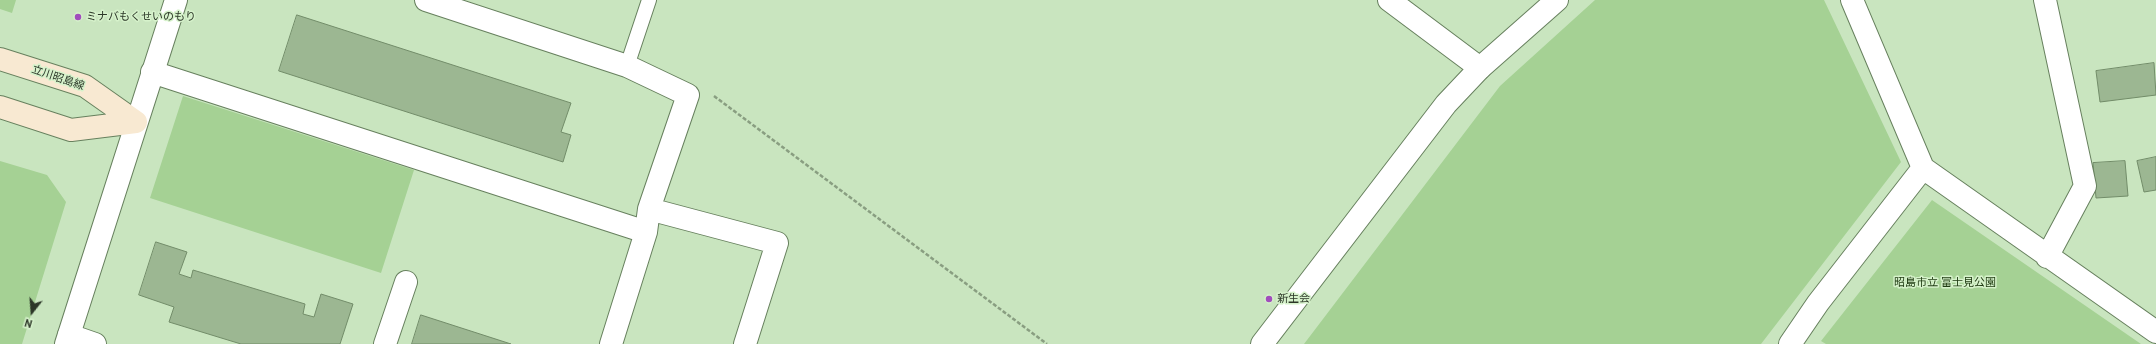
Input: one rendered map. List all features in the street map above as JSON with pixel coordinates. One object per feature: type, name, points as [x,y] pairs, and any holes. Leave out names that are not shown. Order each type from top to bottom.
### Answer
[{"type":"main road","name":"立川昭島線","points":[[0,59],[85,86],[136,122]]},
{"type":"main road","points":[[0,107],[71,130],[136,122]]},
{"type":"street","points":[[95,344],[67,340],[176,0]]},
{"type":"street","points":[[426,0],[627,66],[688,94],[649,209],[646,232],[610,344]]},
{"type":"street","points":[[1389,0],[1480,68]]},
{"type":"street","points":[[1262,344],[1446,104],[1480,68],[1557,0]]},
{"type":"street","points":[[1852,0],[1923,168],[2047,257],[2156,332]]},
{"type":"street","points":[[2047,0],[2085,186],[2047,257]]},
{"type":"street","points":[[152,72],[646,232]]},
{"type":"street","points":[[1790,344],[1818,303],[1923,168]]},
{"type":"street","points":[[649,209],[777,243],[745,344]]},
{"type":"street","points":[[385,344],[406,282]]},
{"type":"lane","points":[[627,66],[649,0]]},
{"type":"path","points":[[688,94],[716,96],[1047,344]]},
{"type":"green space","points":[[0,0],[16,0],[12,13],[0,9]]},
{"type":"green space","points":[[1595,0],[1824,0],[1901,162],[1761,344],[1304,344],[1500,86]]},
{"type":"green space","points":[[183,96],[414,170],[381,273],[150,198]]},
{"type":"green space","points":[[0,161],[47,175],[66,202],[22,344],[0,344]]},
{"type":"green space","name":"昭島市立 富士見公園","points":[[1932,200],[2141,344],[1826,344],[1821,341]]},
{"type":"building","points":[[297,15],[571,103],[561,132],[571,135],[563,162],[279,71]]},
{"type":"building","points":[[2154,63],[2156,95],[2100,102],[2096,71]]},
{"type":"building","points":[[2156,157],[2156,190],[2144,192],[2137,161]]},
{"type":"building","points":[[2125,161],[2128,196],[2096,198],[2093,163]]},
{"type":"building","points":[[156,242],[187,252],[179,274],[191,278],[193,270],[305,304],[303,314],[314,317],[321,294],[353,304],[340,344],[241,344],[169,322],[174,307],[139,295]]},
{"type":"building","points":[[421,315],[511,344],[412,344]]},
{"type":"place","name":"ミナバもくせいのもり","points":[[78,17]]},
{"type":"place","name":"新生会","points":[[1269,299]]}]
